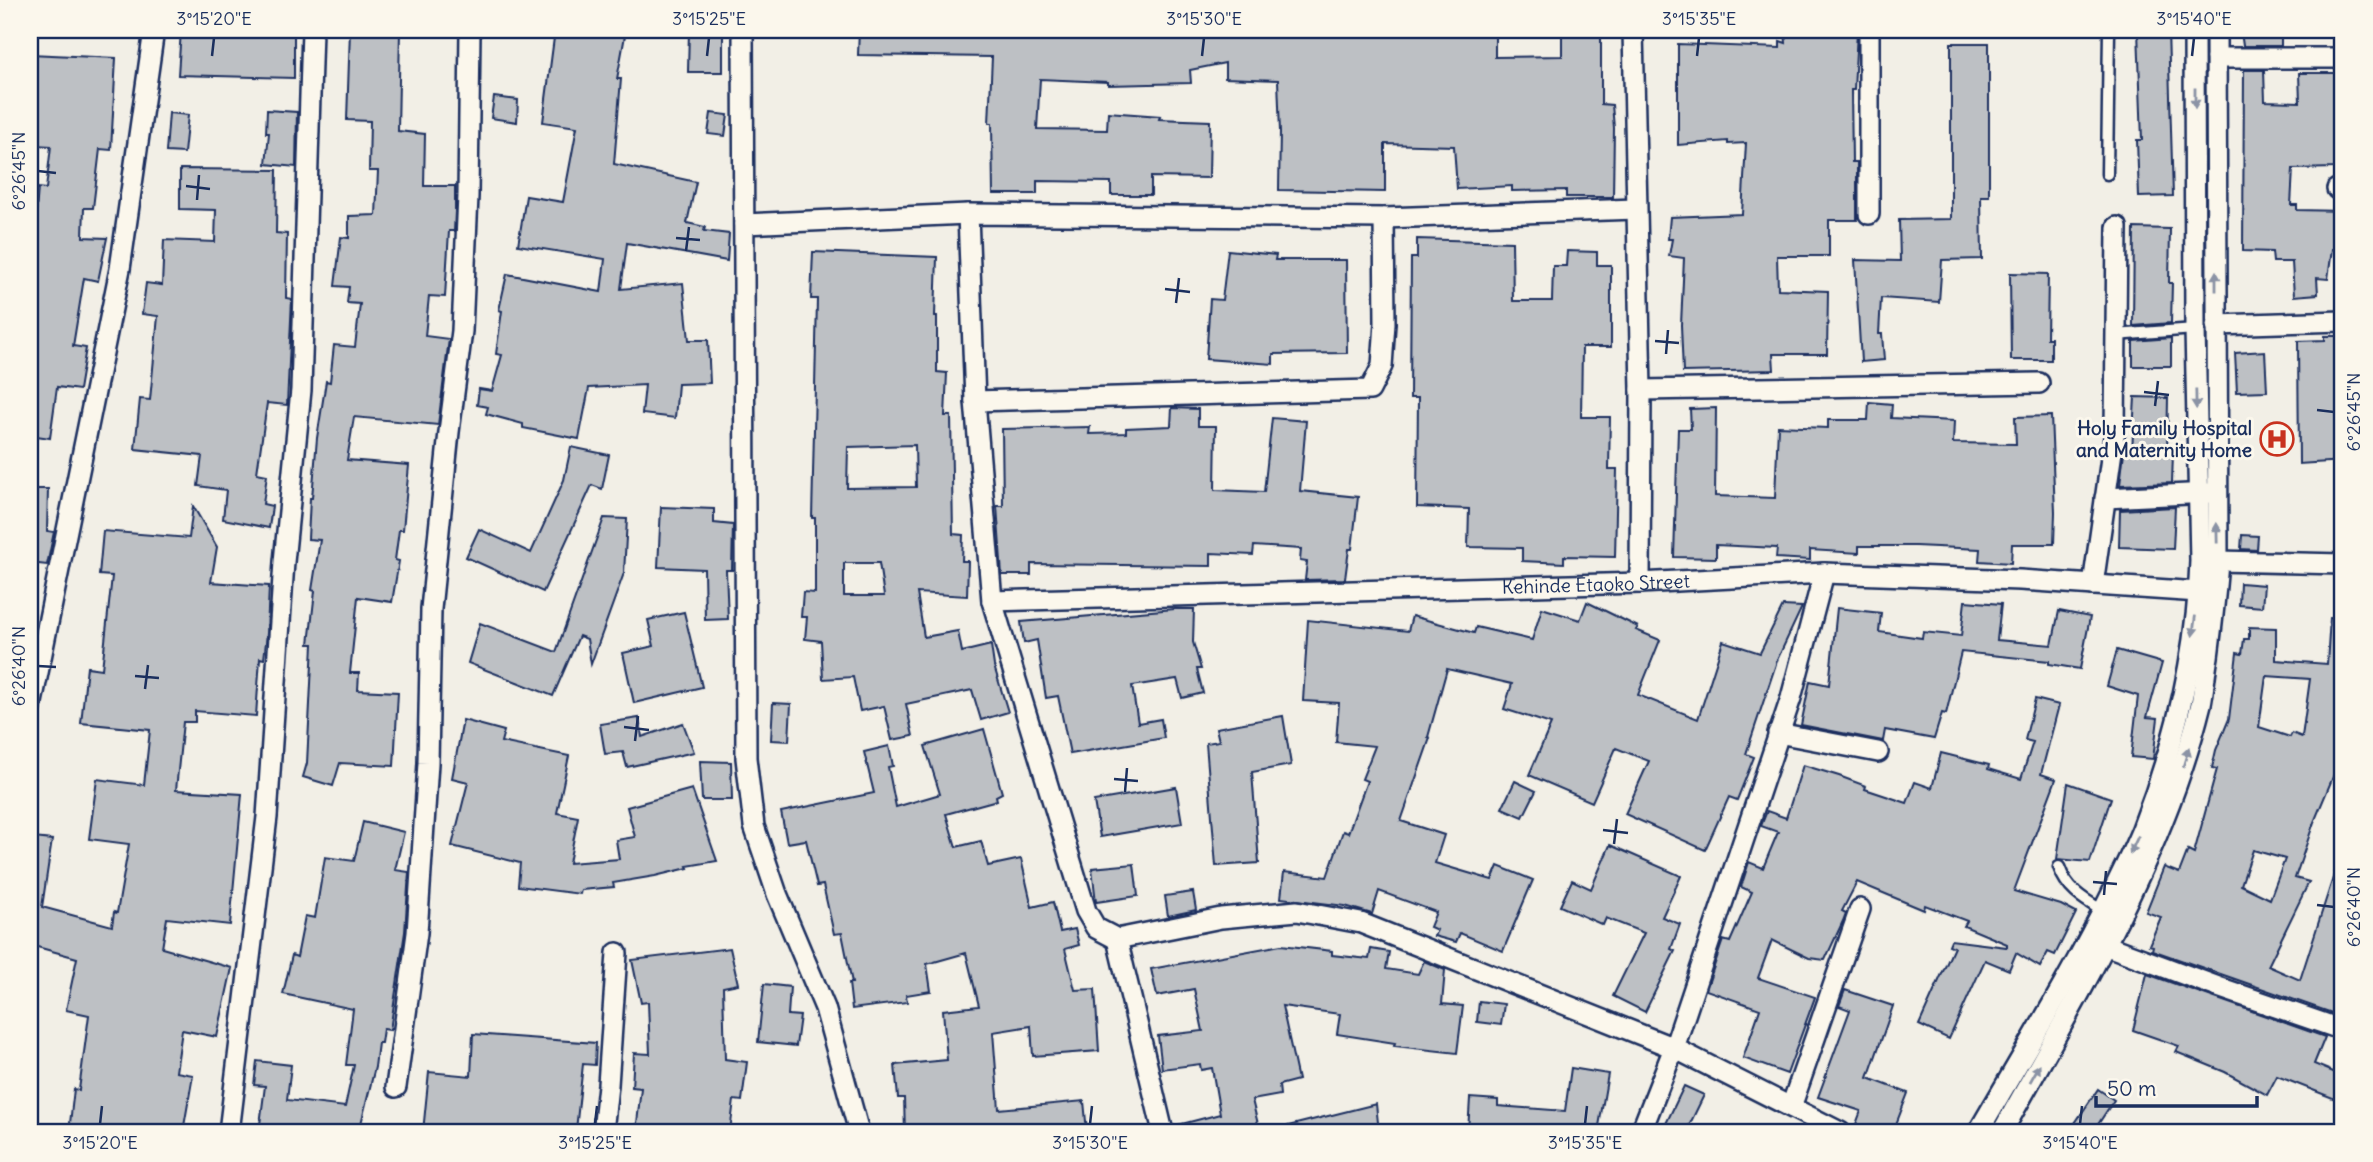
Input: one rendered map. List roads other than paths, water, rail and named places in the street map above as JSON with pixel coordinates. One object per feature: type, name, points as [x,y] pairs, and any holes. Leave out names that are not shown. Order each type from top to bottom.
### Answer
[{"type":"street","points":[[30,712],[120,268],[154,30]]},
{"type":"street","points":[[229,1132],[267,817],[284,562],[301,390],[312,30]]},
{"type":"street","points":[[396,1087],[417,933],[428,763],[431,609],[462,331],[468,197],[470,30]]},
{"type":"street","points":[[743,30],[746,758],[754,827],[777,894],[825,1008],[859,1132]]},
{"type":"street","points":[[1633,30],[1641,390],[1640,583]]},
{"type":"street","points":[[1868,214],[1869,30]]},
{"type":"street","points":[[1978,1132],[2097,943],[2156,839],[2185,762],[2202,701],[2218,561],[2208,493],[2196,367],[2194,30]]},
{"type":"street","points":[[2002,1132],[2097,943],[2103,911],[2141,831],[2168,753],[2185,689],[2199,593],[2216,365],[2216,30]]},
{"type":"street","points":[[2216,58],[2343,58]]},
{"type":"street","points":[[744,224],[968,214],[1384,218],[1636,209]]},
{"type":"street","points":[[968,214],[975,401],[992,601],[1086,911],[1096,928],[1117,939],[1222,918],[1297,911],[1361,923],[1674,1048],[1840,1132]]},
{"type":"street","points":[[975,401],[1370,390],[1382,366],[1385,323],[1384,218]]},
{"type":"street","points":[[2092,585],[2115,430],[2117,227]]},
{"type":"street","points":[[2216,325],[2343,321]]},
{"type":"street","points":[[2196,367],[2216,365]]},
{"type":"street","points":[[1641,390],[2039,383]]},
{"type":"street","points":[[2105,498],[2208,493]]},
{"type":"street","points":[[2218,561],[2343,564]]},
{"type":"street","points":[[1641,1132],[1674,1048],[1791,698],[1824,573]]},
{"type":"street","name":"Kehinde Etaoko Street","points":[[992,601],[1640,583],[1824,573],[2092,585],[2199,593]]},
{"type":"street","points":[[1778,733],[1878,752]]},
{"type":"street","points":[[1791,1107],[1860,909]]},
{"type":"street","points":[[1117,939],[1163,1132]]},
{"type":"street","points":[[2097,943],[2343,1030]]},
{"type":"street","points":[[603,1132],[617,953]]},
{"type":"lane","points":[[2106,174],[2109,30]]},
{"type":"lane","points":[[2115,335],[2195,329]]},
{"type":"lane","points":[[2059,867],[2063,878],[2077,895],[2103,911]]},
{"type":"place","name":"Holy Family Hospital and Maternity Home","points":[[2277,439]]}]
